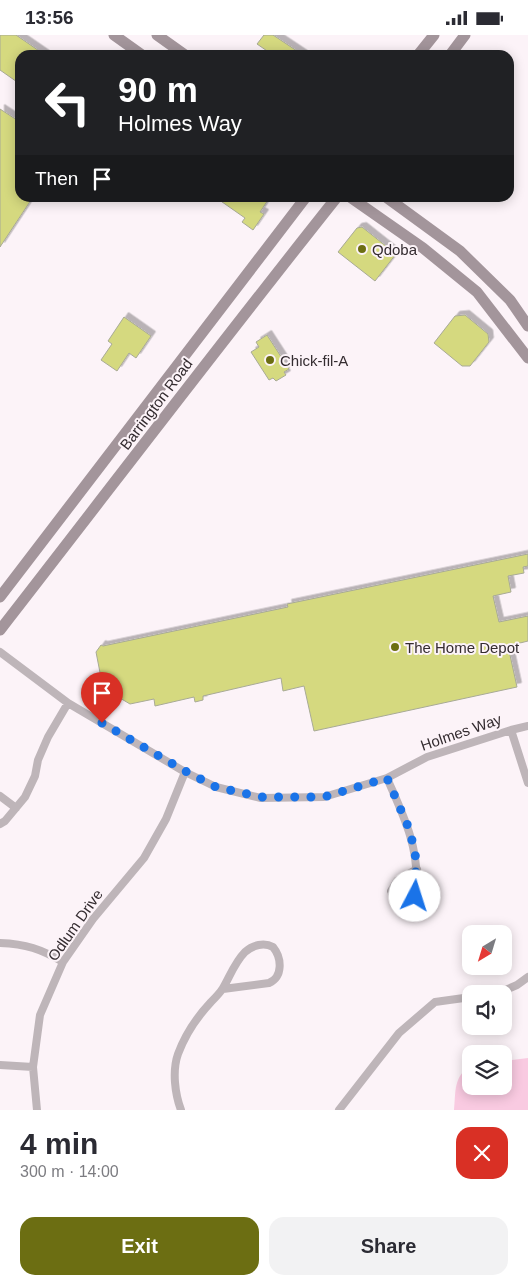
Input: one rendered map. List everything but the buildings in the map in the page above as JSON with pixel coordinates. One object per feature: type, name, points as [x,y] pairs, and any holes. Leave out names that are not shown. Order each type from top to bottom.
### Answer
[{"type":"main road","points":[[157,35],[178,50]]},
{"type":"main road","points":[[422,50],[434,35]]},
{"type":"main road","points":[[454,50],[465,35]]},
{"type":"main road","points":[[118,36],[136,50]]},
{"type":"main road","name":"Barrington Road","points":[[0,597],[302,202]]},
{"type":"main road","name":"Barrington Road","points":[[0,630],[157,429],[236,324],[333,202]]},
{"type":"main road","points":[[357,202],[423,248],[477,292],[528,358]]},
{"type":"main road","points":[[393,202],[460,251],[510,300],[528,326]]},
{"type":"street","name":"Holmes Way","points":[[0,652],[68,703],[185,771],[216,787],[261,797],[324,797],[387,778],[426,757],[528,726]]},
{"type":"street","points":[[0,824],[16,808],[30,788],[48,737],[68,703]]},
{"type":"street","points":[[511,730],[528,783]]},
{"type":"street","name":"Odlum Drive","points":[[37,1110],[33,1067],[40,1015],[63,963],[93,919],[144,858],[166,819],[185,771]]},
{"type":"street","points":[[387,778],[410,831],[417,869],[414,899],[404,904],[396,901],[391,891],[394,883],[417,869]]},
{"type":"street","points":[[0,796],[16,808]]},
{"type":"street","points":[[0,943],[30,946],[47,952],[63,963]]},
{"type":"street","points":[[181,1110],[174,1080],[177,1055],[185,1037],[223,989],[228,977],[246,952],[260,945],[273,947],[277,955],[280,971],[276,979],[269,983],[223,989]]},
{"type":"street","points":[[512,987],[528,977]]},
{"type":"street","points":[[339,1110],[399,1033],[435,1002],[462,998]]},
{"type":"street","points":[[0,1065],[33,1067]]},
{"type":"shaded area","points":[[528,1058],[528,1110],[454,1110],[458,1080],[462,1073],[462,1095],[512,1095],[512,1060]]},
{"type":"place","name":"Qdoba","points":[[362,249]]},
{"type":"place","name":"Chick-fil-A","points":[[270,360]]},
{"type":"place","name":"The Home Depot","points":[[395,647]]},
{"type":"route","points":[[102,723],[216,787],[261,797],[324,797],[387,778],[410,831],[417,869],[415,896]]}]
